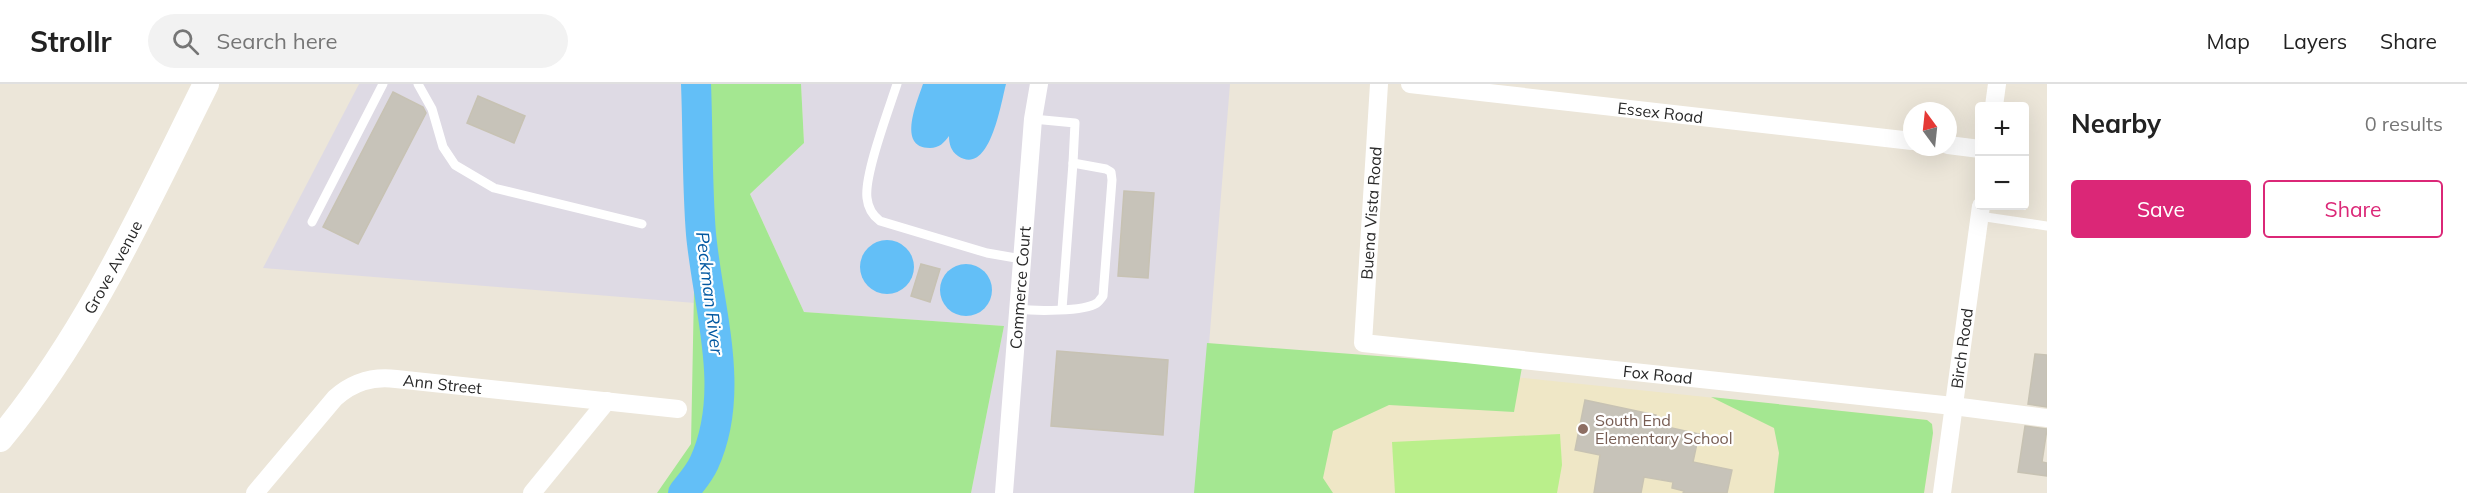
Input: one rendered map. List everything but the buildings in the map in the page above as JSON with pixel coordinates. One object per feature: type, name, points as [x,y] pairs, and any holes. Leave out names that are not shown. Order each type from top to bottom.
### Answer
[{"type":"street","name":"Grove Avenue","points":[[0,439],[30,403],[107,282],[206,84]]},
{"type":"street","name":"Commerce Court","points":[[1004,493],[1033,119],[1039,84]]},
{"type":"street","name":"Buena Vista Road","points":[[1362,343],[1379,84]]},
{"type":"street","name":"Essex Road","points":[[1410,84],[1903,140]]},
{"type":"street","points":[[1995,102],[1997,84]]},
{"type":"street","points":[[1957,146],[1975,148]]},
{"type":"street","name":"Birch Road","points":[[1942,493],[1980,211]]},
{"type":"street","name":"Fox Road","points":[[1362,343],[2047,418]]},
{"type":"street","name":"Ann Street","points":[[255,493],[335,398],[351,386],[366,380],[384,378],[678,409]]},
{"type":"street","points":[[532,493],[607,401]]},
{"type":"lane","points":[[312,222],[382,84]]},
{"type":"lane","points":[[418,84],[432,108],[443,147],[455,165],[494,188],[642,224]]},
{"type":"lane","points":[[897,84],[867,184],[868,206],[873,215],[880,221],[987,253],[1022,260]]},
{"type":"lane","points":[[1033,119],[1075,123],[1062,309]]},
{"type":"lane","points":[[1018,309],[1037,311],[1086,307],[1097,303],[1103,296],[1111,172],[1073,163]]},
{"type":"lane","points":[[1980,211],[2047,226]]},
{"type":"shaded area","points":[[359,84],[690,84],[700,277],[695,303],[263,268]]},
{"type":"shaded area","points":[[801,84],[1230,84],[1197,493],[971,493],[1004,326],[804,312],[750,194],[804,143]]},
{"type":"shaded area","name":"South End Elementary School","points":[[1240,356],[1524,378],[1927,420],[1932,424],[1933,433],[1924,493],[1228,493]]},
{"type":"green space","points":[[689,84],[801,84],[804,143],[750,194],[804,312],[1004,326],[971,493],[657,493],[691,444],[694,291],[698,265]]},
{"type":"green space","points":[[1207,343],[1522,367],[1514,412],[1389,405],[1333,431],[1323,478],[1333,493],[1194,493]]},
{"type":"green space","points":[[1711,397],[1927,420],[1932,424],[1933,433],[1924,493],[1774,493],[1779,453],[1774,428]]},
{"type":"green space","points":[[1560,434],[1562,465],[1557,493],[1395,493],[1392,442]]},
{"type":"water","points":[[923,84],[1006,84],[992,135],[978,156],[969,160],[958,156],[951,147],[949,136],[941,145],[933,148],[920,146],[914,140],[912,122]]},
{"type":"water","points":[[887,240],[897,242],[906,248],[912,257],[914,267],[912,277],[906,286],[897,292],[887,294],[877,292],[868,286],[862,277],[860,267],[862,257],[868,248],[877,242]]},
{"type":"water","points":[[961,264],[971,264],[985,271],[992,290],[985,309],[971,316],[961,316],[951,312],[944,305],[940,295],[940,285],[944,275],[951,268]]},
{"type":"waterway","name":"Peckman River","points":[[683,493],[702,467],[714,436],[719,379],[718,350],[701,234],[696,84]]},
{"type":"place","name":"South End Elementary School","points":[[1583,429]]}]
